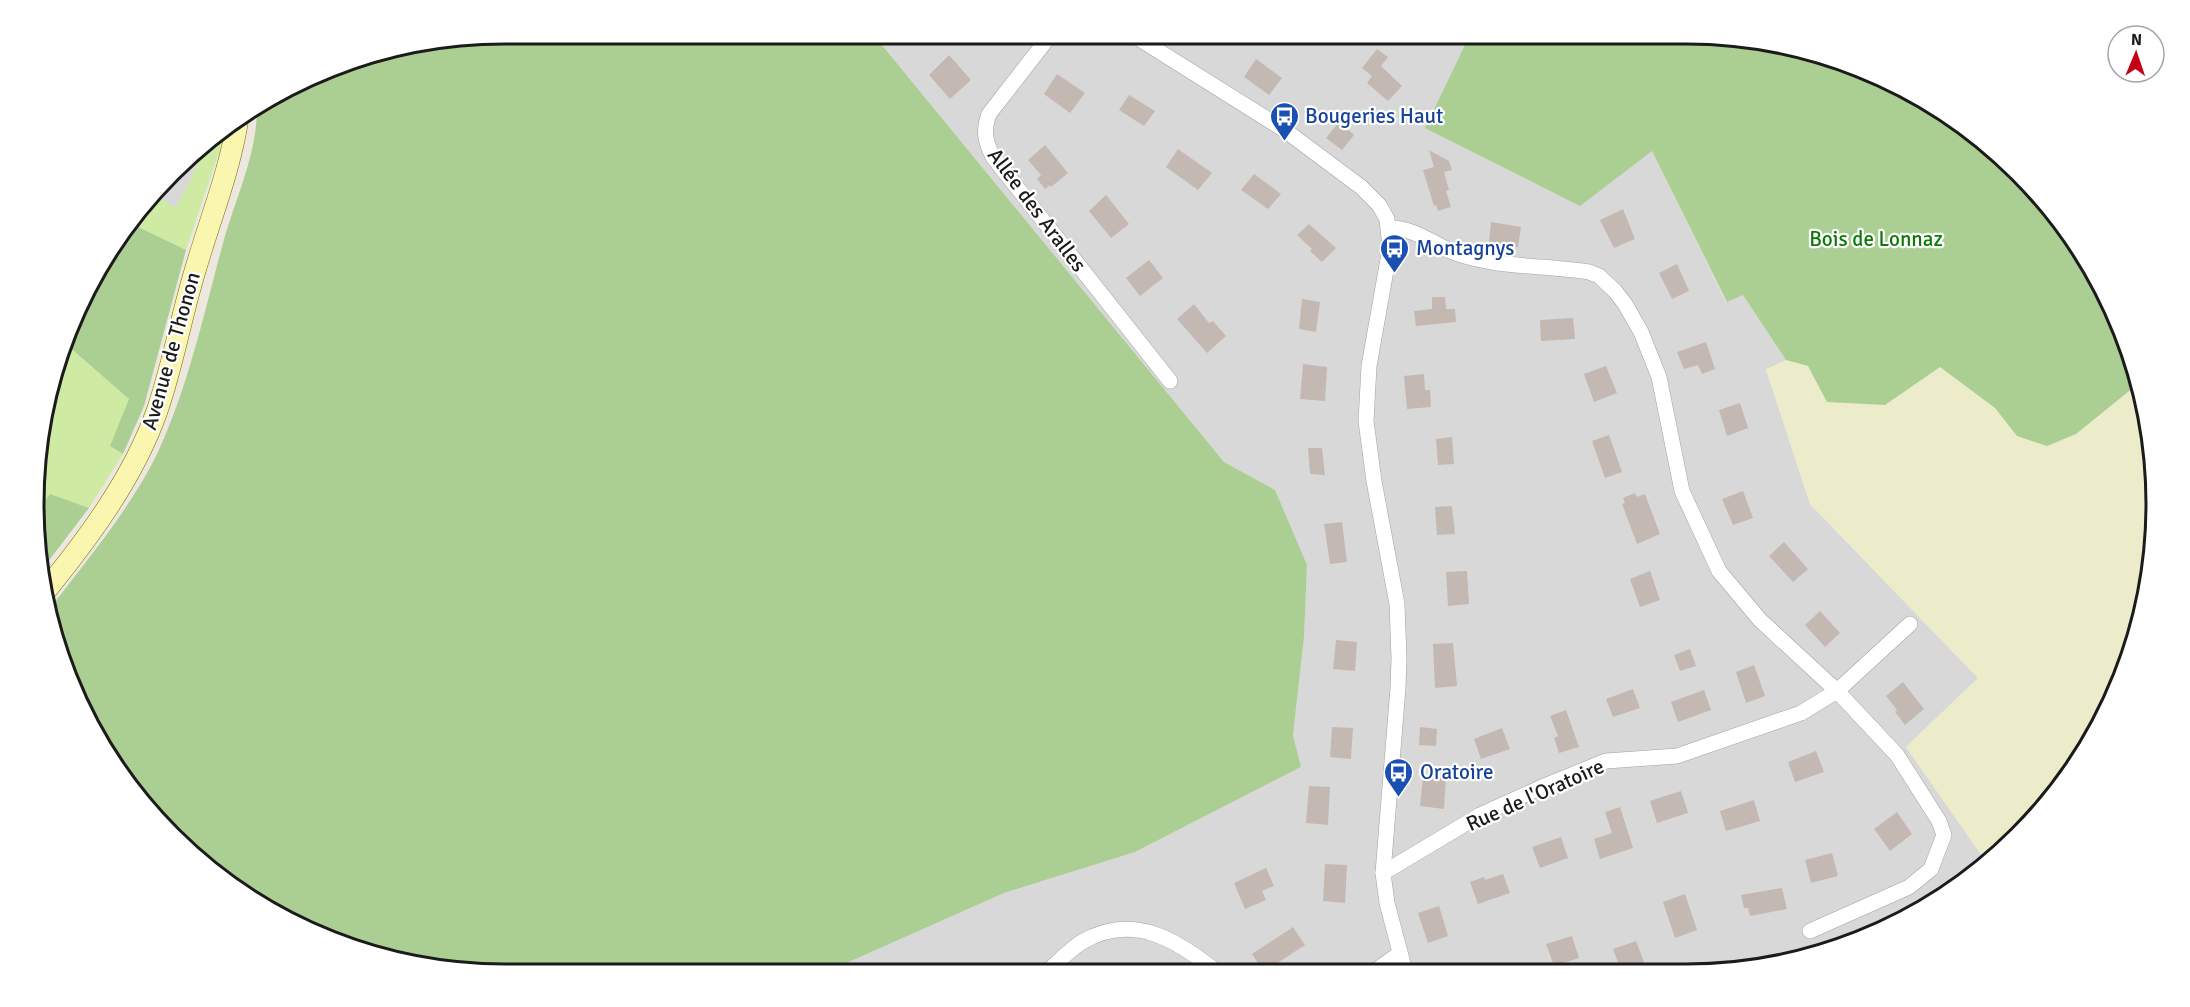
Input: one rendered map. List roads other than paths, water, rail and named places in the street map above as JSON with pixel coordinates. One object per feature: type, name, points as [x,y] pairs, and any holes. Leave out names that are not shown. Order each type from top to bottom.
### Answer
[{"type":"main road","name":"Avenue de Thonon","points":[[50,584],[96,524],[134,463],[146,437],[162,393],[196,265],[227,174],[236,130]]},
{"type":"street","name":"Allée des Aralles","points":[[1043,44],[989,114],[985,126],[986,144],[993,157],[1170,381]]},
{"type":"street","points":[[1148,44],[1286,130],[1374,198],[1383,211],[1389,228],[1388,266],[1370,366],[1366,414],[1374,481],[1395,593],[1399,658],[1383,873],[1387,903],[1403,964]]},
{"type":"street","points":[[1389,228],[1400,227],[1458,254],[1484,260],[1588,272],[1599,276],[1615,291],[1641,332],[1659,377],[1682,491],[1719,571],[1760,620],[1837,691],[1897,755],[1939,821],[1944,835],[1931,869],[1909,887],[1810,931]]},
{"type":"street","name":"Rue de l'Oratoire","points":[[1383,873],[1480,815],[1606,761],[1677,756],[1801,713],[1837,691],[1910,624]]},
{"type":"street","points":[[1056,964],[1082,942],[1109,931],[1123,929],[1152,932],[1192,953],[1206,964]]},
{"type":"street","points":[[1385,964],[1400,953]]},
{"type":"place","name":"Bougeries Haut","points":[[1284,142]]},
{"type":"place","name":"Montagnys","points":[[1395,274]]},
{"type":"place","name":"Oratoire","points":[[1399,798]]},
{"type":"park label","name":"Bois de Lonnaz","points":[[1876,239]]}]
